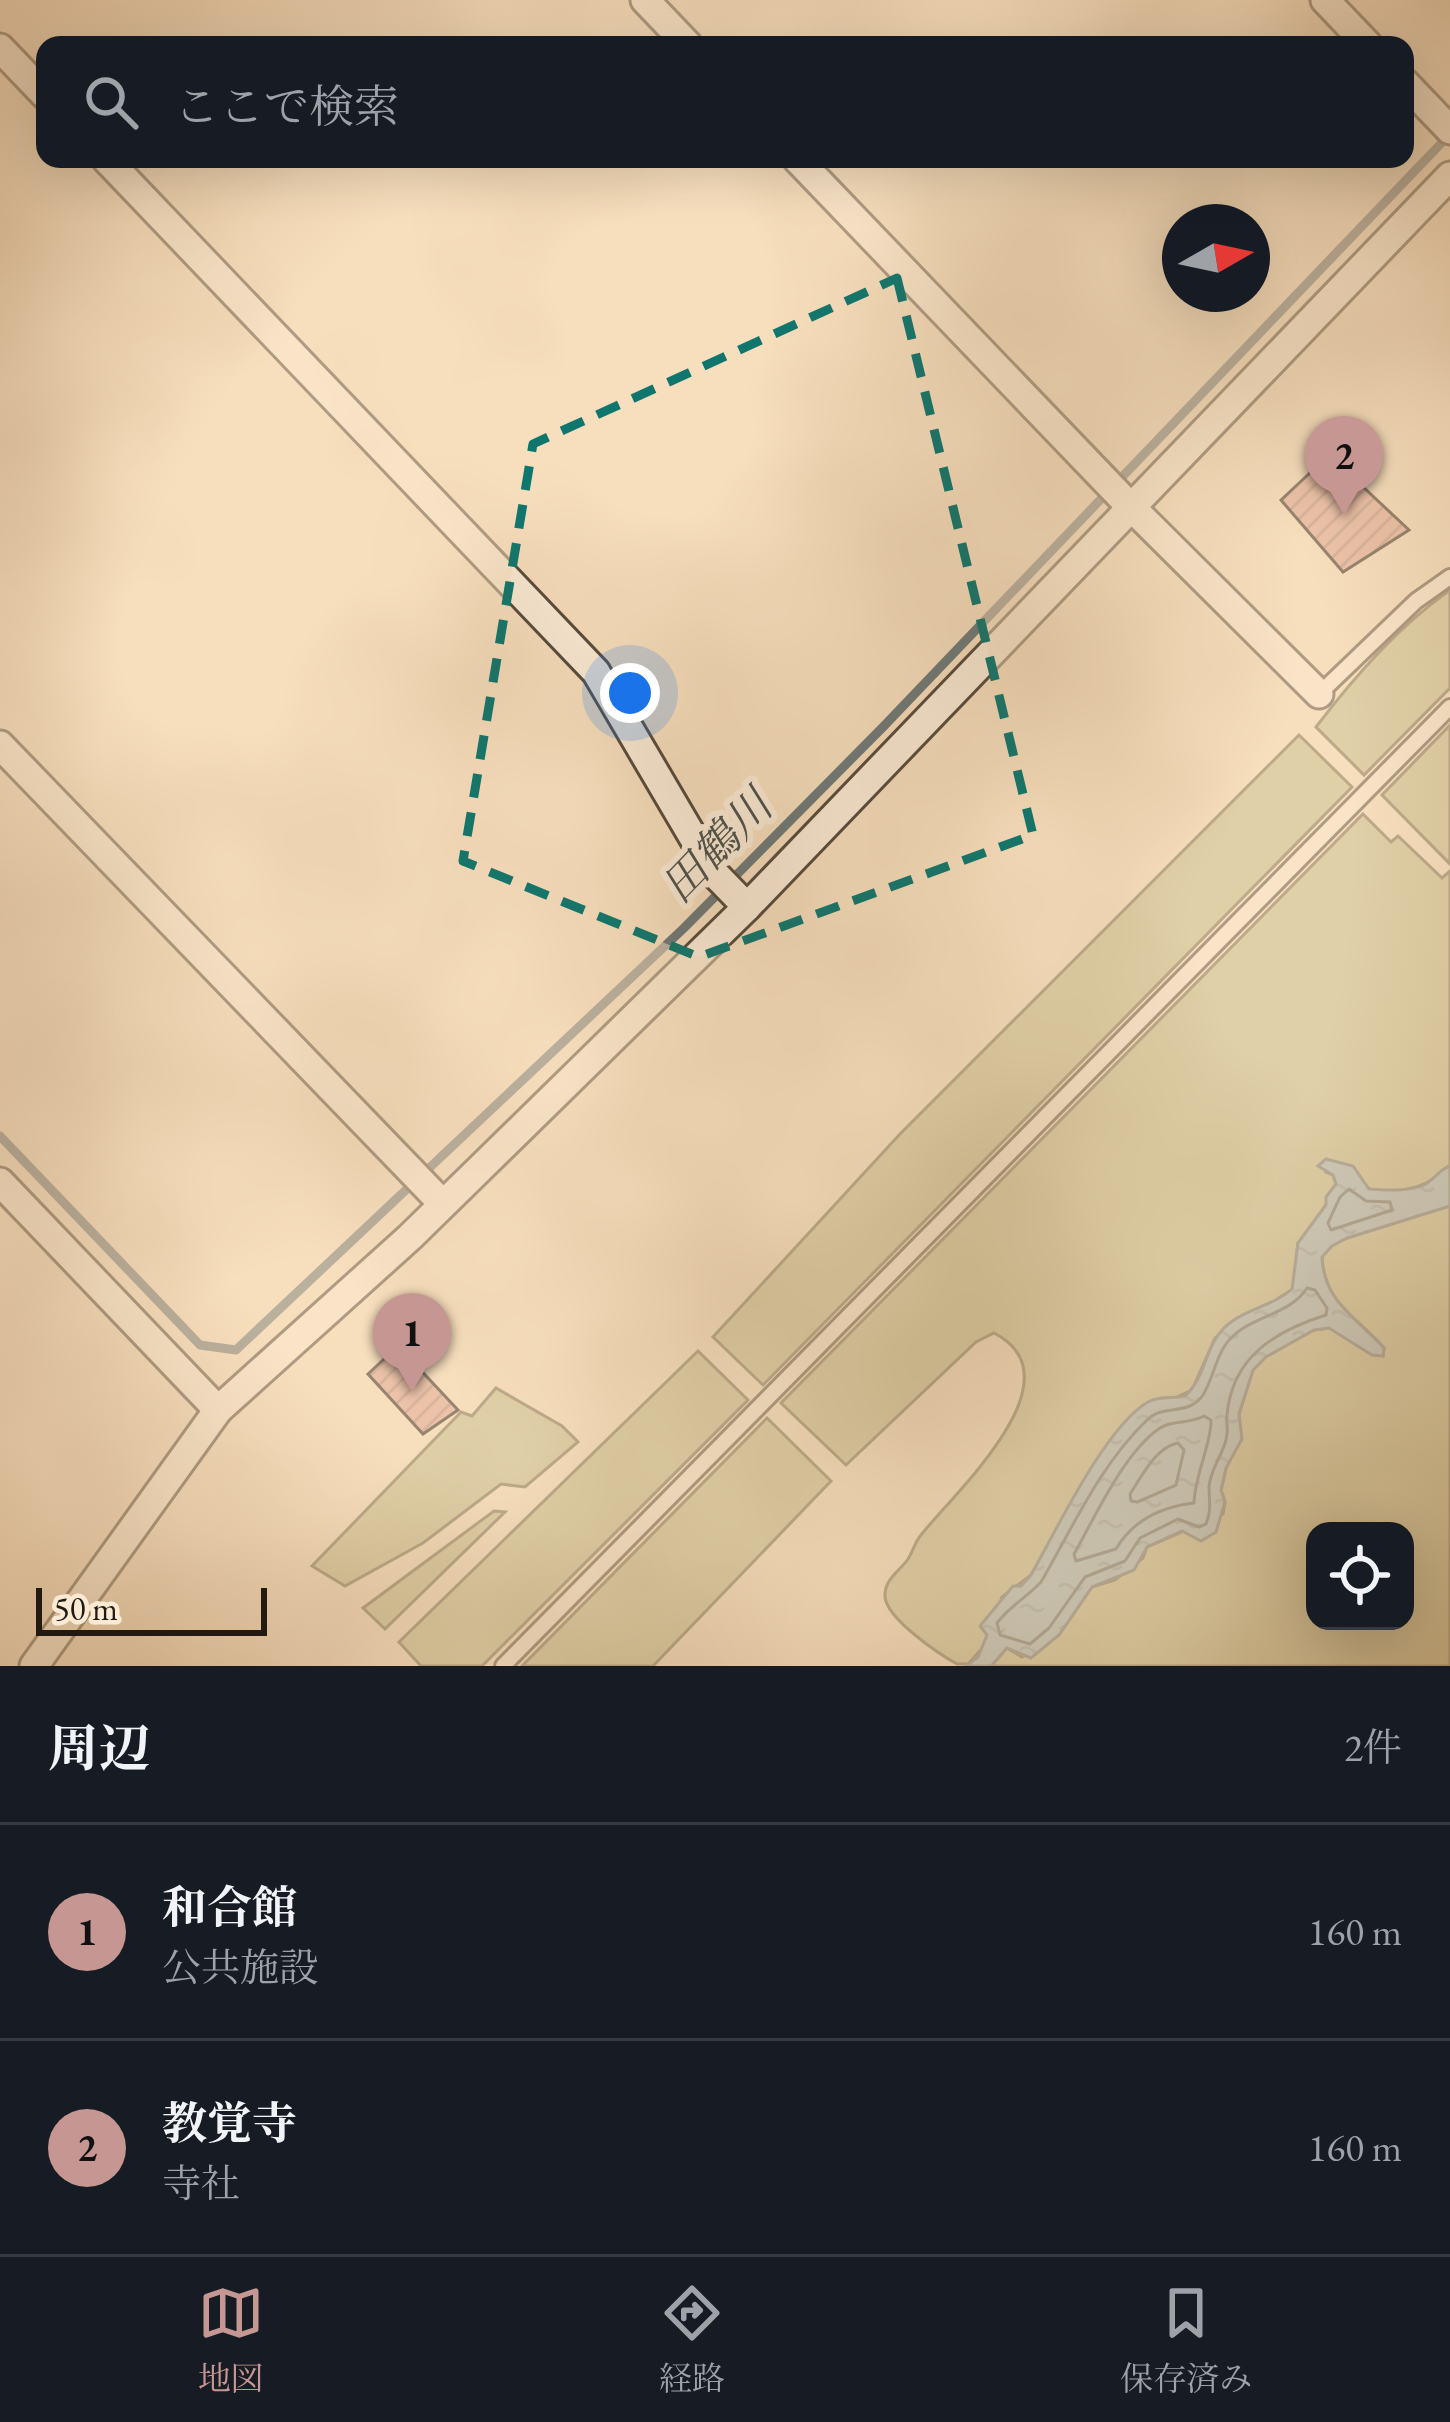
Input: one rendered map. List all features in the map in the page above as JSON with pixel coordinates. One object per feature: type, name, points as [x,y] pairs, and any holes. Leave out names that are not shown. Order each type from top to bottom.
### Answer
[{"type":"street","points":[[645,0],[679,36]]},
{"type":"street","points":[[1325,0],[1360,36]]},
{"type":"street","points":[[0,48],[36,86]]},
{"type":"street","points":[[1414,92],[1445,124]]},
{"type":"street","points":[[115,168],[596,672],[714,873],[743,903]]},
{"type":"street","points":[[806,168],[1126,502],[1319,694]]},
{"type":"street","points":[[34,1666],[218,1410],[410,1237],[438,1200],[743,903],[1126,502],[1450,176]]},
{"type":"street","points":[[0,745],[438,1200]]},
{"type":"street","points":[[0,1182],[218,1410]]},
{"type":"lane","points":[[1319,694],[1416,601],[1450,577]]},
{"type":"lane","points":[[503,1666],[1450,707]]},
{"type":"highlighted area","points":[[897,278],[1033,835],[699,957],[463,861],[533,444]]},
{"type":"shaded area","points":[[1450,590],[1450,688],[1364,775],[1316,727],[1378,653]]},
{"type":"shaded area","points":[[1450,725],[1450,864],[1382,795]]},
{"type":"shaded area","points":[[1299,735],[1352,787],[763,1385],[713,1337],[900,1134]]},
{"type":"shaded area","points":[[1363,814],[1391,842],[1398,836],[1442,878],[1450,871],[1450,1166],[1420,1186],[1387,1191],[1366,1187],[1334,1162],[1326,1172],[1336,1184],[1298,1243],[1293,1289],[1215,1338],[1192,1390],[1175,1398],[1089,1473],[1031,1575],[1002,1597],[985,1645],[968,1664],[957,1664],[904,1625],[888,1606],[885,1591],[919,1538],[1003,1435],[1018,1406],[1024,1378],[1017,1353],[994,1333],[976,1342],[846,1465],[781,1403]]},
{"type":"shaded area","points":[[1450,1206],[1450,1666],[991,1666],[1007,1648],[1022,1657],[1059,1635],[1092,1587],[1115,1580],[1143,1558],[1147,1547],[1223,1514],[1221,1490],[1229,1457],[1241,1439],[1239,1414],[1253,1370],[1265,1357],[1314,1330],[1329,1328],[1383,1356],[1384,1348],[1343,1308],[1329,1286],[1322,1257],[1331,1246]]},
{"type":"shaded area","points":[[698,1351],[748,1400],[482,1666],[421,1666],[399,1642]]},
{"type":"shaded area","points":[[496,1388],[562,1426],[578,1442],[525,1487],[501,1484],[423,1543],[345,1586],[312,1566],[461,1412],[472,1416]]},
{"type":"shaded area","points":[[767,1418],[831,1481],[653,1666],[522,1666]]},
{"type":"shaded area","points":[[494,1511],[505,1512],[385,1629],[363,1608]]},
{"type":"water","points":[[1326,1159],[1353,1166],[1369,1189],[1418,1187],[1450,1166],[1450,1206],[1347,1238],[1322,1257],[1328,1286],[1384,1348],[1383,1356],[1372,1355],[1329,1328],[1314,1330],[1266,1357],[1253,1370],[1239,1414],[1242,1439],[1226,1468],[1221,1490],[1225,1502],[1216,1532],[1201,1541],[1182,1531],[1147,1547],[1134,1570],[1092,1587],[1059,1635],[1031,1658],[1007,1648],[991,1666],[966,1666],[978,1657],[987,1635],[980,1626],[1013,1586],[1021,1586],[1031,1575],[1115,1433],[1148,1402],[1185,1396],[1224,1328],[1292,1289],[1298,1243],[1336,1184],[1333,1175],[1318,1166]]},
{"type":"building","points":[[1329,455],[1409,530],[1343,572],[1281,500]]},
{"type":"building","points":[[398,1346],[458,1410],[423,1434],[368,1374]]},
{"type":"waterway","name":"田鶴川","points":[[0,1136],[200,1345],[236,1350],[684,928],[884,726],[1450,134]]},
{"type":"place","name":"教覚寺","points":[[1344,515]]},
{"type":"place","name":"和合館","points":[[412,1392]]}]
